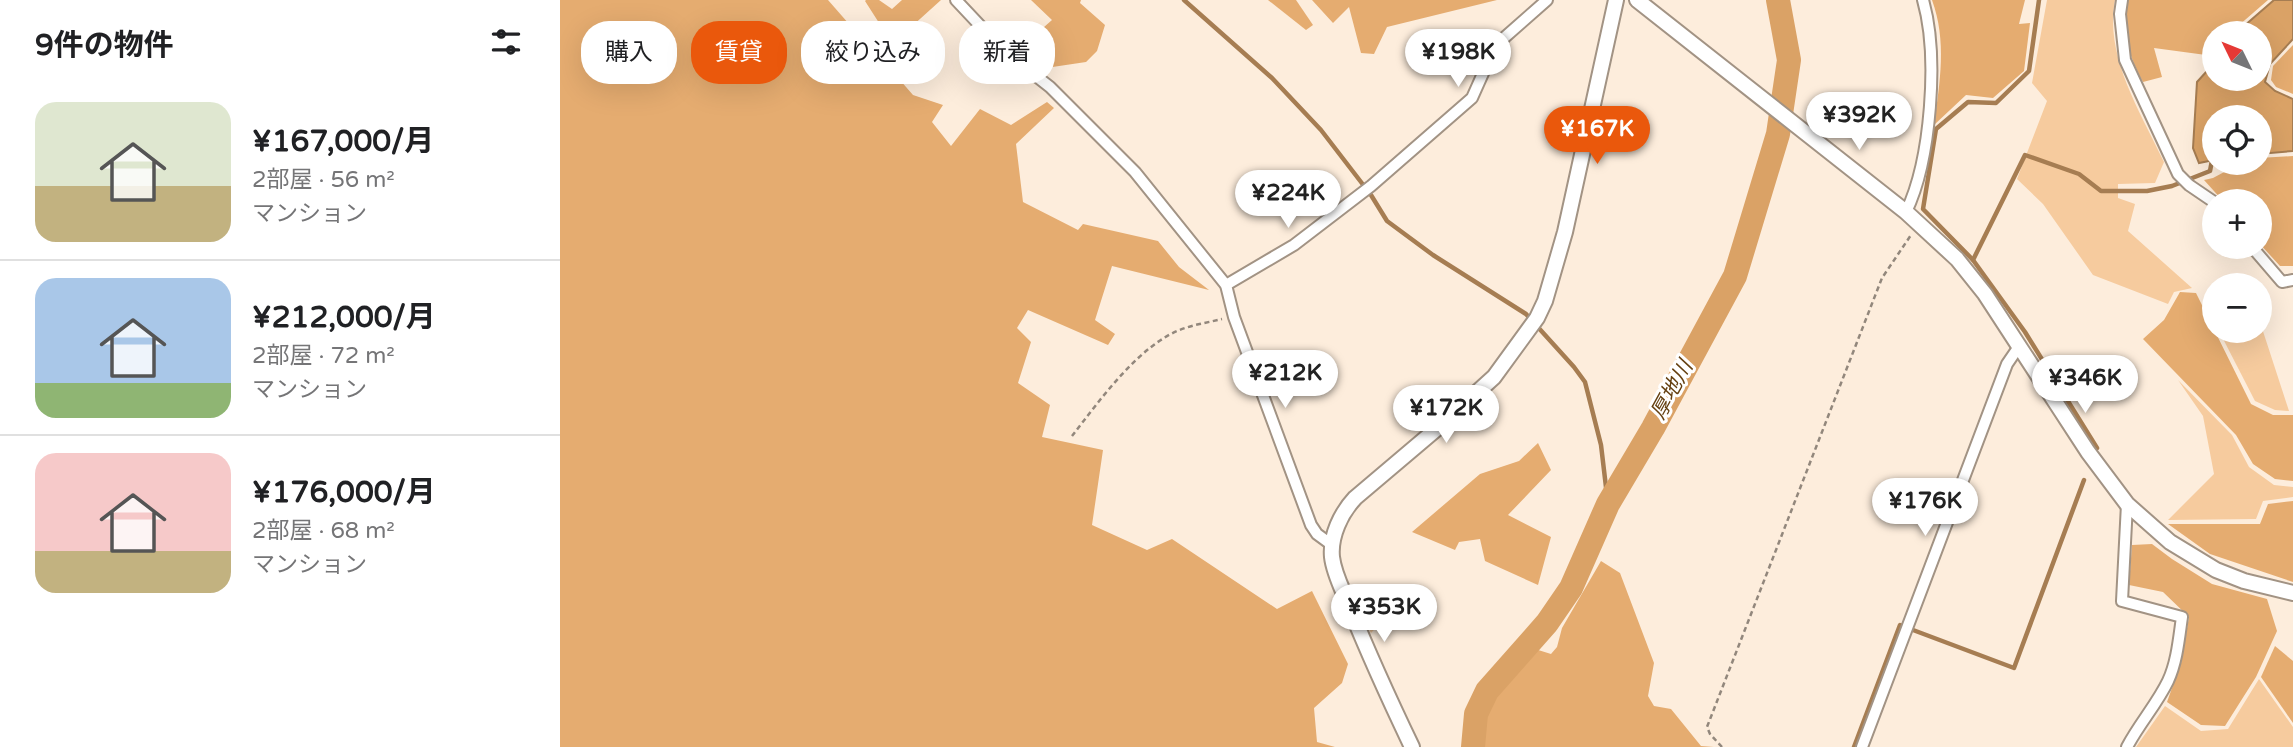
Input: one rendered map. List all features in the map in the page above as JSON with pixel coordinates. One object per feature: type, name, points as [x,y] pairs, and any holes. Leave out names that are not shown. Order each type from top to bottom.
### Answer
[{"type":"street","points":[[956,0],[1004,51],[1050,87],[1135,172],[1226,285],[1234,317],[1311,525],[1317,534],[1332,545]]},
{"type":"street","points":[[1226,285],[1294,245],[1367,189],[1472,98],[1493,51],[1547,0]]},
{"type":"street","points":[[1412,747],[1376,671],[1338,577],[1332,545],[1344,510],[1494,377],[1533,323],[1545,301],[1565,232],[1616,0]]},
{"type":"street","points":[[1637,0],[1906,212],[1957,259],[2020,345],[2088,452],[2127,504],[2170,542],[2216,570],[2254,584],[2293,593]]},
{"type":"street","points":[[1906,212],[1916,193],[1932,85],[1929,19],[1923,0]]},
{"type":"street","points":[[2122,0],[2120,14],[2125,60],[2178,174],[2202,194]]},
{"type":"street","points":[[2262,259],[2282,282],[2293,279]]},
{"type":"street","points":[[1862,747],[2007,364],[2020,345]]},
{"type":"street","points":[[2127,504],[2122,601],[2182,617],[2176,658],[2167,682],[2127,747]]},
{"type":"path","points":[[1722,747],[1707,727],[1882,278],[1920,225]]},
{"type":"path","points":[[1072,436],[1143,352],[1183,328],[1234,317]]},
{"type":"shaded area","points":[[560,0],[828,0],[846,21],[801,21],[801,84],[903,84],[913,95],[943,105],[932,122],[951,146],[980,109],[1011,125],[1047,102],[1054,108],[1016,144],[1023,202],[1078,230],[1083,224],[1158,241],[1179,267],[1209,290],[1112,266],[1095,320],[1115,334],[1108,345],[1028,310],[1017,328],[1031,342],[1018,383],[1050,405],[1042,437],[1103,450],[1092,525],[1147,550],[1172,539],[1277,609],[1312,591],[1348,664],[1342,683],[1314,708],[1317,742],[1335,747],[560,747]]},
{"type":"shaded area","points":[[879,0],[892,9],[902,0],[941,0],[918,21],[878,21],[865,1]]},
{"type":"shaded area","points":[[1031,0],[1081,0],[1080,3],[1105,25],[1097,51],[1086,62],[1055,67],[1055,21]]},
{"type":"shaded area","points":[[1268,0],[1296,0],[1313,25],[1306,30]]},
{"type":"shaded area","points":[[1312,0],[1497,0],[1387,27],[1374,54],[1361,53],[1349,7],[1333,23]]},
{"type":"shaded area","points":[[1932,0],[2025,0],[2019,24],[2030,23],[2024,71],[1993,98],[1966,95],[1934,125],[1941,46]]},
{"type":"shaded area","points":[[2047,0],[2115,0],[2113,21],[2120,63],[2135,104],[2164,162],[2155,183],[2118,184],[2118,198],[2135,204],[2128,231],[2192,288],[2174,292],[2168,304],[2093,275],[2043,204],[2017,179],[2047,101],[2032,83]]},
{"type":"shaded area","points":[[2127,0],[2268,0],[2244,21],[2202,21],[2202,54],[2154,48],[2162,77],[2143,82],[2127,42]]},
{"type":"shaded area","points":[[2274,0],[2293,0],[2293,39],[2272,62],[2272,21],[2250,21]]},
{"type":"shaded area","points":[[2293,45],[2293,94],[2276,87],[2272,81],[2273,66]]},
{"type":"shaded area","points":[[2202,76],[2202,91],[2272,91],[2272,88],[2293,99],[2293,151],[2272,153],[2272,105],[2202,105],[2202,162],[2199,163],[2193,148],[2197,82]]},
{"type":"shaded area","points":[[2293,156],[2293,266],[2280,266],[2272,257],[2272,189],[2212,189],[2204,180],[2219,175],[2272,175],[2272,157]]},
{"type":"shaded area","points":[[2180,292],[2196,293],[2202,305],[2202,343],[2221,343],[2251,404],[2273,415],[2293,415],[2293,481],[2275,479],[2253,464],[2236,435],[2143,339],[2164,320]]},
{"type":"shaded area","points":[[2225,343],[2267,343],[2289,411],[2275,410],[2255,401]]},
{"type":"shaded area","points":[[2178,380],[2232,435],[2249,467],[2274,485],[2293,487],[2293,497],[2263,501],[2256,519],[2168,520],[2214,474],[2203,416]]},
{"type":"shaded area","points":[[1538,443],[1551,470],[1508,515],[1551,537],[1538,585],[1485,561],[1480,539],[1459,542],[1455,550],[1412,532],[1480,474],[1519,461]]},
{"type":"shaded area","points":[[2293,501],[2293,582],[2210,554],[2168,524],[2260,524],[2268,504]]},
{"type":"shaded area","points":[[2152,544],[2212,584],[2267,599],[2277,631],[2256,677],[2225,726],[2201,725],[2167,702],[2181,663],[2189,617],[2163,592],[2129,585],[2132,545]]},
{"type":"shaded area","points":[[1601,561],[1620,573],[1654,663],[1648,696],[1654,706],[1671,709],[1701,746],[1714,747],[1480,747],[1479,731],[1487,704],[1504,681],[1535,649],[1551,654],[1557,647],[1562,628]]},
{"type":"shaded area","points":[[1377,586],[1384,619],[1371,633],[1353,599]]},
{"type":"shaded area","points":[[2275,646],[2293,661],[2293,723],[2261,677]]},
{"type":"shaded area","points":[[2259,679],[2293,727],[2293,747],[2136,747],[2165,706],[2201,731],[2228,729]]},
{"type":"waterway","points":[[1184,0],[1272,78],[1321,130],[1371,195],[1387,221],[1433,255],[1526,314],[1574,367],[1585,382],[1601,445],[1608,504]]},
{"type":"waterway","name":"厚地川","points":[[1473,747],[1476,714],[1487,691],[1547,623],[1571,588],[1608,504],[1653,428],[1735,276],[1778,134],[1789,60],[1778,0]]},
{"type":"waterway","points":[[1973,260],[1923,209],[1936,129],[1968,102],[1996,103],[2029,71],[2039,0]]},
{"type":"waterway","points":[[2097,448],[2025,332],[1973,260],[2025,155],[2079,174],[2101,191],[2147,191],[2172,186],[2202,174]]},
{"type":"waterway","points":[[1913,630],[2014,668],[2084,480]]},
{"type":"waterway","points":[[1854,747],[1900,625],[1902,626]]}]
